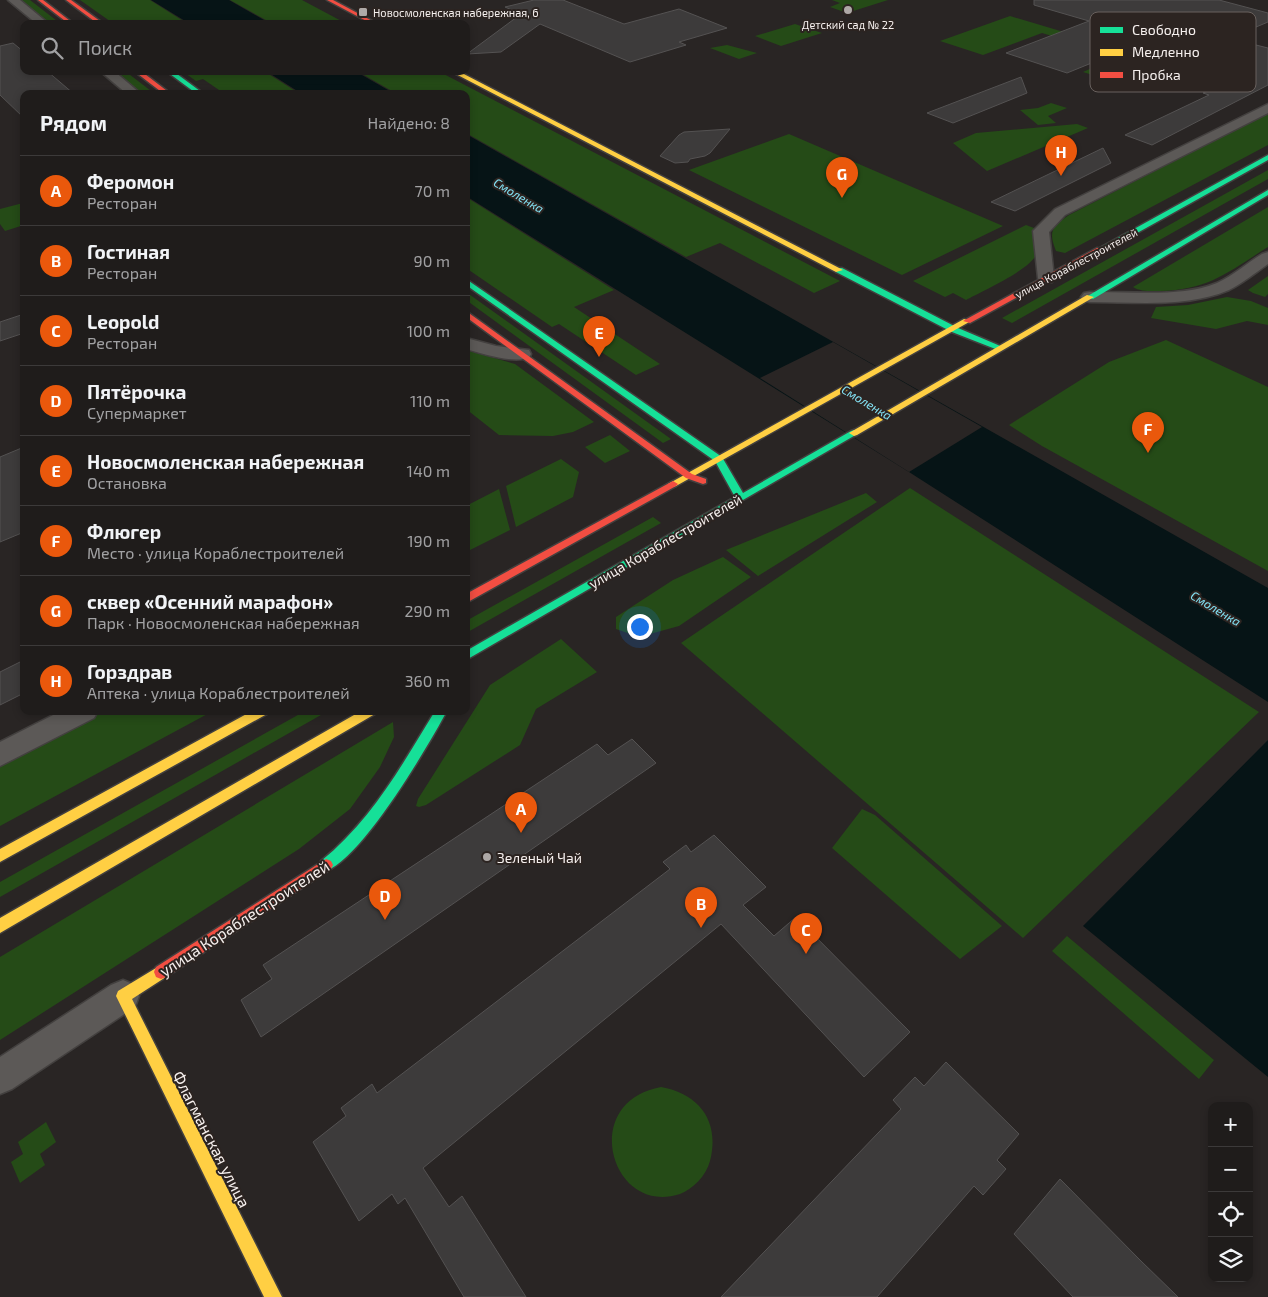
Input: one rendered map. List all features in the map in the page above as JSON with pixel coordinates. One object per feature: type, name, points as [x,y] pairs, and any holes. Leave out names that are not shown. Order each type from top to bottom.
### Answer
[{"type":"street","points":[[13,0],[39,20]]},
{"type":"street","points":[[40,0],[67,20]]},
{"type":"street","points":[[68,0],[96,20]]},
{"type":"street","points":[[315,0],[353,20]]},
{"type":"street","points":[[329,0],[368,20]]},
{"type":"street","points":[[470,72],[966,324],[1001,348]]},
{"type":"street","points":[[111,75],[130,90]]},
{"type":"street","points":[[142,75],[163,90]]},
{"type":"street","points":[[175,75],[195,90]]},
{"type":"street","points":[[461,75],[955,330],[1001,348]]},
{"type":"street","points":[[1046,278],[1041,230],[1060,212],[1268,108]]},
{"type":"street","name":"улица Кораблестроителей","points":[[719,459],[1268,157]]},
{"type":"street","points":[[1001,348],[1268,192]]},
{"type":"street","points":[[1090,297],[1178,295],[1210,290],[1224,285],[1268,257]]},
{"type":"street","points":[[470,284],[719,459],[740,497]]},
{"type":"street","points":[[470,316],[689,476],[740,497]]},
{"type":"street","points":[[470,344],[495,351],[522,354]]},
{"type":"street","name":"улица Кораблестроителей","points":[[470,654],[1001,348]]},
{"type":"street","points":[[470,598],[719,459]]},
{"type":"street","name":"улица Кораблестроителей","points":[[470,666],[482,647]]},
{"type":"street","points":[[0,755],[77,715]]},
{"type":"street","points":[[0,856],[256,715]]},
{"type":"street","points":[[0,926],[363,715]]},
{"type":"street","name":"улица Кораблестроителей","points":[[0,1077],[123,996],[289,891],[329,863],[358,835],[391,792],[439,715]]},
{"type":"street","name":"Флагманская улица","points":[[123,996],[273,1297]]},
{"type":"green space","points":[[20,0],[30,0],[56,20],[46,20]]},
{"type":"green space","points":[[80,0],[150,0],[182,20],[108,20]]},
{"type":"green space","points":[[230,0],[302,0],[340,20],[266,20]]},
{"type":"green space","name":"Детский сад № 22","points":[[832,0],[888,0],[847,13],[830,7],[840,3]]},
{"type":"green space","points":[[1010,16],[1090,40],[1090,47],[1042,33],[983,55],[940,41]]},
{"type":"green space","points":[[795,24],[822,33],[781,46],[755,36]]},
{"type":"green space","points":[[727,45],[757,53],[739,59],[710,48]]},
{"type":"green space","points":[[1090,69],[1090,74],[1083,72]]},
{"type":"green space","points":[[118,75],[130,75],[150,90],[138,90]]},
{"type":"green space","points":[[188,75],[270,75],[294,90],[219,90],[203,79],[196,81]]},
{"type":"green space","points":[[364,75],[446,75],[840,281],[814,293],[720,243],[686,257],[470,135],[470,90],[390,90]]},
{"type":"green space","points":[[1051,103],[1067,108],[1048,116],[1056,123],[1038,125],[1020,110],[1038,108]]},
{"type":"green space","points":[[1268,113],[1268,145],[1065,253],[1056,251],[1052,239],[1053,230],[1055,226],[1069,215]]},
{"type":"green space","points":[[1077,124],[1088,128],[987,171],[953,143],[976,133]]},
{"type":"green space","points":[[789,134],[1003,226],[902,275],[689,170]]},
{"type":"green space","points":[[1268,170],[1268,179],[1012,323],[1002,318]]},
{"type":"green space","points":[[470,200],[614,290],[574,307],[660,364],[636,375],[559,324],[552,327],[470,271]]},
{"type":"green space","points":[[20,204],[20,226],[5,231],[0,224],[0,209]]},
{"type":"green space","points":[[1268,207],[1268,247],[1229,272],[1205,283],[1177,290],[1146,291],[1133,287]]},
{"type":"green space","points":[[1026,225],[1034,228],[1037,252],[1034,258],[1017,272],[966,300],[953,293],[945,297],[913,281]]},
{"type":"green space","points":[[1268,276],[1268,294],[1265,297],[1248,290]]},
{"type":"green space","points":[[470,295],[671,439],[663,443],[470,303]]},
{"type":"green space","points":[[1227,297],[1251,301],[1268,308],[1268,325],[1247,321],[1216,329],[1151,318],[1156,307],[1188,305]]},
{"type":"green space","points":[[1166,340],[1268,387],[1268,571],[1042,446],[1009,425],[1109,362]]},
{"type":"green space","points":[[470,351],[515,364],[594,422],[573,432],[553,436],[499,435],[470,412]]},
{"type":"green space","points":[[610,435],[630,451],[605,463],[585,447]]},
{"type":"green space","points":[[561,459],[579,472],[573,497],[516,527],[506,486]]},
{"type":"green space","points":[[910,488],[1259,712],[1023,938],[681,643]]},
{"type":"green space","points":[[499,489],[510,530],[470,550],[470,504]]},
{"type":"green space","points":[[866,493],[877,502],[758,576],[726,550]]},
{"type":"green space","points":[[653,517],[661,523],[470,631],[470,619]]},
{"type":"green space","points":[[723,557],[751,577],[679,626],[639,637],[616,629],[616,617],[673,580]]},
{"type":"green space","points":[[561,639],[597,672],[536,709],[520,745],[426,805],[416,806],[418,799],[490,685]]},
{"type":"green space","points":[[92,715],[206,715],[0,826],[0,763]]},
{"type":"green space","points":[[298,715],[321,715],[0,897],[0,882]]},
{"type":"green space","points":[[393,722],[394,737],[380,767],[350,809],[299,849],[0,1040],[0,957]]},
{"type":"green space","points":[[862,809],[875,815],[1002,926],[960,959],[832,848]]},
{"type":"green space","points":[[1067,936],[1214,1060],[1199,1079],[1052,951]]},
{"type":"green space","points":[[661,1087],[687,1096],[704,1112],[712,1134],[712,1147],[708,1167],[694,1185],[680,1194],[656,1197],[636,1189],[622,1174],[614,1155],[612,1134],[619,1113],[635,1097]]},
{"type":"green space","points":[[46,1122],[56,1142],[40,1154],[45,1165],[20,1183],[11,1162],[23,1154],[18,1142]]},
{"type":"water","points":[[151,0],[229,0],[264,20],[184,20]]},
{"type":"water","points":[[272,75],[362,75],[388,90],[296,90]]},
{"type":"water","name":"Смоленка","points":[[470,136],[1268,588],[1268,702],[909,472],[470,198]]},
{"type":"water","points":[[1268,740],[1268,1077],[1083,926]]},
{"type":"pier","points":[[833,342],[982,427],[909,472],[760,378]]},
{"type":"building","points":[[534,0],[563,0],[624,24],[679,9],[727,28],[679,42],[686,45],[630,62],[540,24],[501,52],[470,54],[470,52],[521,14],[505,7]]},
{"type":"building","points":[[1034,0],[1219,0],[1268,13],[1268,22],[1256,27],[1256,12],[1090,12],[1090,64],[1067,73],[1006,53],[1089,21],[1034,5]]},
{"type":"building","points":[[13,43],[20,49],[20,75],[52,75],[69,90],[20,90],[20,114],[0,95],[0,46]]},
{"type":"building","points":[[1256,45],[1268,48],[1268,85],[1256,91]]},
{"type":"building","points":[[1021,77],[1027,93],[953,123],[927,113]]},
{"type":"building","points":[[1254,92],[1152,145],[1125,135],[1209,95],[1203,93]]},
{"type":"building","points":[[730,129],[710,153],[705,156],[690,159],[688,162],[675,163],[660,156],[684,132]]},
{"type":"building","points":[[1103,148],[1111,163],[1015,211],[991,202]]},
{"type":"building","points":[[20,315],[20,334],[0,341],[0,322]]},
{"type":"building","points":[[20,449],[20,534],[0,542],[0,457]]},
{"type":"building","points":[[20,662],[20,695],[0,705],[0,672]]},
{"type":"building","points":[[632,739],[656,763],[261,1037],[241,1000],[272,979],[263,965],[597,744],[608,755]]},
{"type":"building","points":[[714,835],[766,887],[743,905],[774,936],[796,917],[910,1032],[864,1077],[721,924],[423,1168],[449,1207],[462,1196],[526,1297],[464,1297],[405,1198],[398,1204],[392,1194],[359,1221],[313,1142],[346,1116],[341,1108],[372,1084],[377,1093],[670,869],[663,862],[686,845],[691,852]]},
{"type":"building","points":[[946,1062],[1019,1134],[997,1160],[1006,1169],[983,1195],[974,1186],[877,1297],[721,1297],[901,1109],[893,1100],[915,1077],[924,1086]]},
{"type":"building","points":[[1060,1179],[1178,1297],[1073,1297],[1014,1234]]},
{"type":"traffic: fast","points":[[175,75],[195,90]]},
{"type":"traffic: fast","points":[[1100,250],[1268,157]]},
{"type":"traffic: fast","points":[[1090,297],[1268,192]]},
{"type":"traffic: fast","points":[[839,270],[955,330],[1001,348]]},
{"type":"traffic: fast","points":[[470,284],[719,459],[740,497]]},
{"type":"traffic: fast","points":[[470,654],[854,433]]},
{"type":"traffic: fast","points":[[326,865],[343,851],[375,815],[439,715]]},
{"type":"traffic: slow","points":[[461,75],[839,270]]},
{"type":"traffic: slow","points":[[854,433],[1090,297]]},
{"type":"traffic: slow","points":[[673,484],[967,321]]},
{"type":"traffic: slow","points":[[0,856],[256,715]]},
{"type":"traffic: slow","points":[[0,926],[364,715]]},
{"type":"traffic: slow","points":[[161,972],[123,996],[273,1297]]},
{"type":"traffic: jam","points":[[40,0],[67,20]]},
{"type":"traffic: jam","points":[[68,0],[96,20]]},
{"type":"traffic: jam","points":[[329,0],[368,20]]},
{"type":"traffic: jam","points":[[142,75],[163,90]]},
{"type":"traffic: jam","points":[[967,321],[1100,250]]},
{"type":"traffic: jam","points":[[470,316],[689,476],[703,481]]},
{"type":"traffic: jam","points":[[470,597],[673,484]]},
{"type":"traffic: jam","points":[[161,972],[326,865]]},
{"type":"place","name":"Детский сад № 22","points":[[848,10]]},
{"type":"place","name":"Новосмоленская набережная, 6","points":[[363,12]]},
{"type":"place","name":"Горздрав","points":[[1061,176]]},
{"type":"place","name":"сквер «Осенний марафон»","points":[[842,198]]},
{"type":"place","name":"Новосмоленская набережная","points":[[599,357]]},
{"type":"place","name":"Флюгер","points":[[1148,453]]},
{"type":"place","name":"Феромон","points":[[521,833]]},
{"type":"place","name":"Зеленый Чай","points":[[487,857]]},
{"type":"place","name":"Пятёрочка","points":[[385,920]]},
{"type":"place","name":"Гостиная","points":[[701,928]]},
{"type":"place","name":"Leopold","points":[[806,954]]}]
